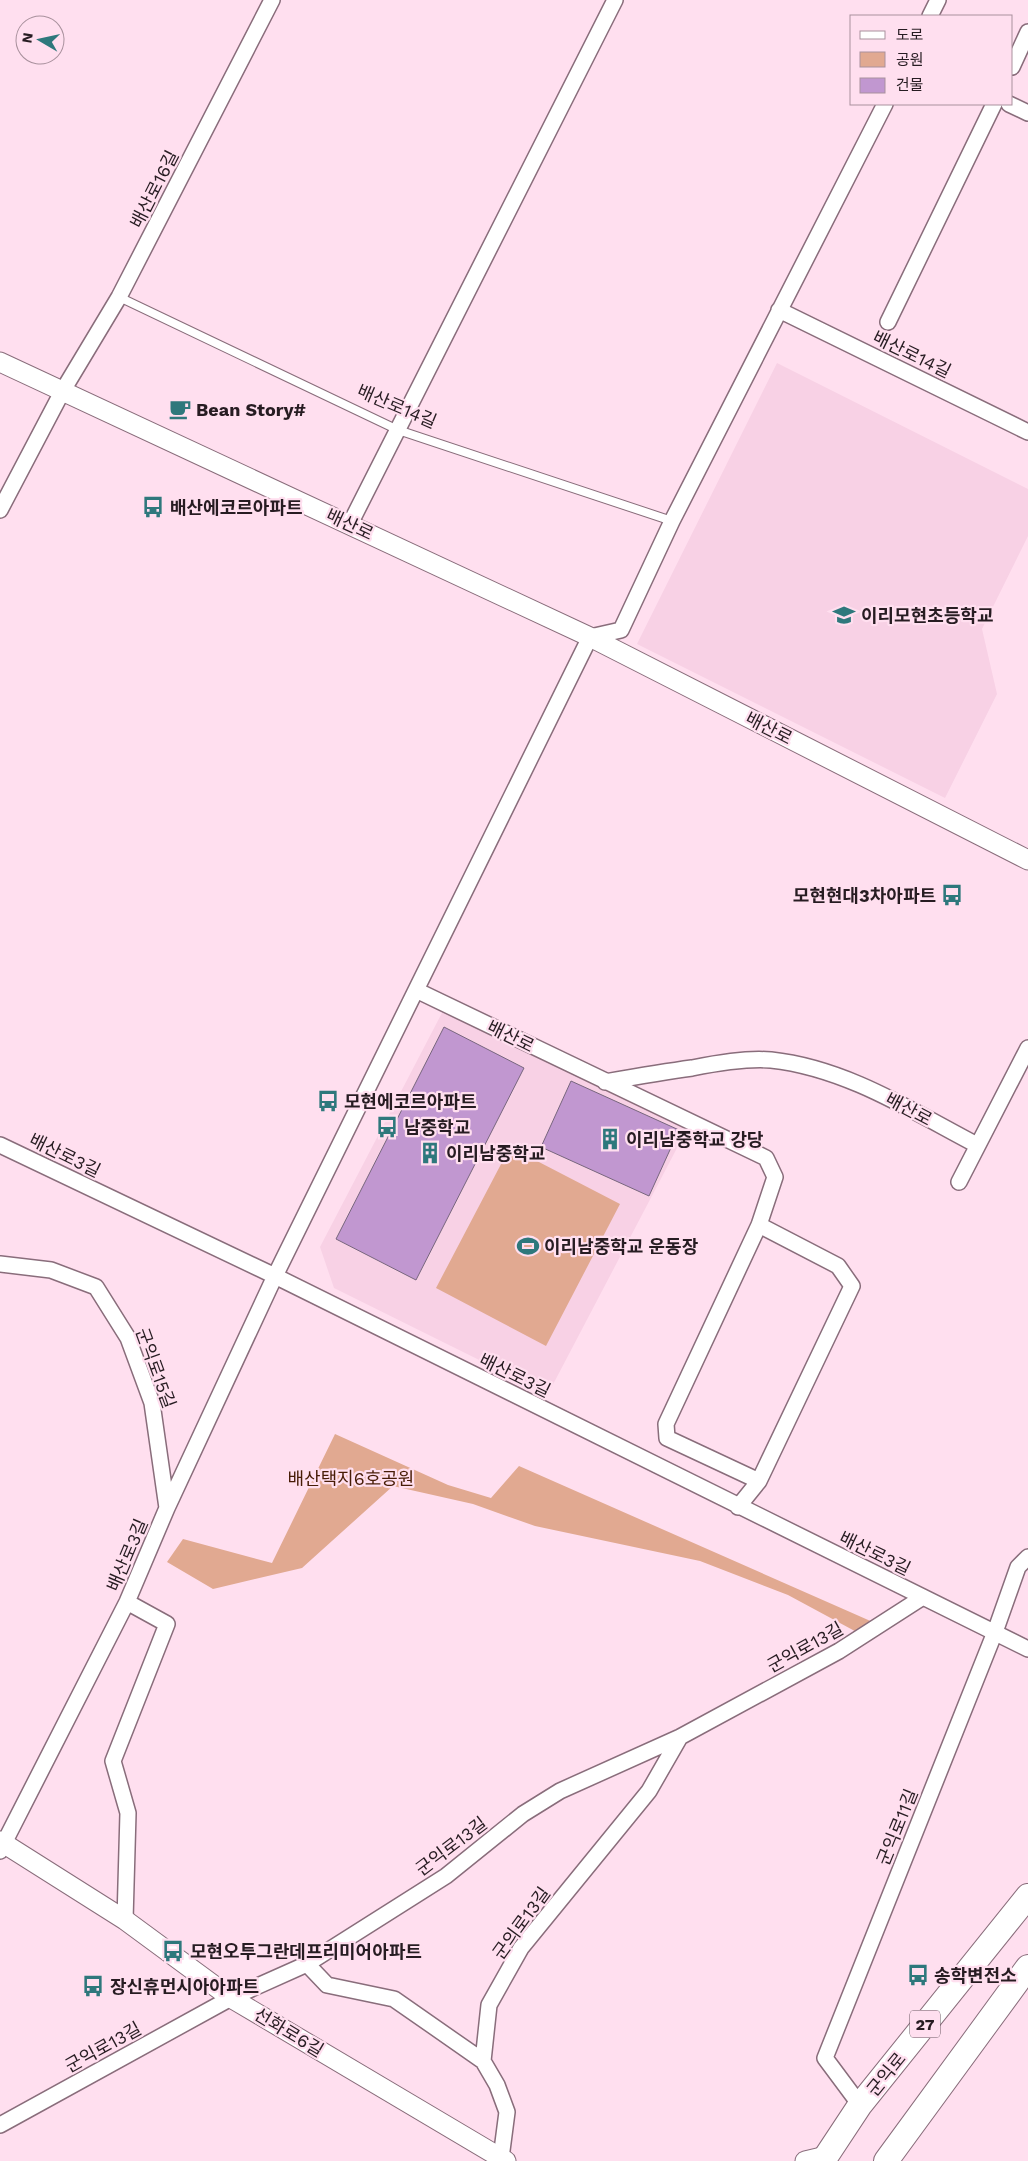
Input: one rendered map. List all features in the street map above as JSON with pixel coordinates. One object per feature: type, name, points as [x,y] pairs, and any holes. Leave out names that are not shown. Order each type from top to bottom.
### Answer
[{"type":"main road","name":"군익로","points":[[818,2159],[1028,1896]]},
{"type":"main road","points":[[886,2161],[1028,1967]]},
{"type":"street","name":"배산로16길","points":[[62,392],[119,297],[272,0]]},
{"type":"street","points":[[350,524],[615,0]]},
{"type":"street","points":[[930,15],[938,0]]},
{"type":"street","points":[[1013,65],[1028,32]]},
{"type":"street","points":[[418,991],[590,637],[621,630],[672,521],[884,105]]},
{"type":"street","points":[[888,322],[994,105]]},
{"type":"street","points":[[1011,105],[1028,113]]},
{"type":"street","name":"배산로14길","points":[[779,310],[1028,432]]},
{"type":"street","name":"배산로","points":[[0,362],[590,637],[1028,860]]},
{"type":"street","points":[[0,510],[62,392]]},
{"type":"street","name":"배산로","points":[[418,991],[606,1082],[726,1062],[770,1060],[802,1065],[848,1079],[977,1145]]},
{"type":"street","name":"배산로3길","points":[[1,1845],[127,1602],[168,1508],[275,1276],[418,991]]},
{"type":"street","points":[[959,1182],[1028,1048]]},
{"type":"street","points":[[606,1082],[766,1158],[775,1177],[759,1225],[666,1424],[667,1438],[759,1482]]},
{"type":"street","name":"배산로3길","points":[[0,1145],[275,1276],[738,1507],[995,1632]]},
{"type":"street","points":[[738,1507],[759,1482],[852,1286],[838,1266],[759,1225]]},
{"type":"street","name":"군익로15길","points":[[0,1264],[51,1270],[96,1287],[128,1338],[152,1403],[168,1508]]},
{"type":"street","name":"군익로11길","points":[[860,2105],[825,2058],[995,1632],[1018,1567],[1028,1556]]},
{"type":"street","name":"군익로13길","points":[[0,2125],[231,1998],[307,1964],[446,1876],[523,1814],[560,1791],[680,1736],[839,1651],[923,1597]]},
{"type":"street","points":[[125,1920],[128,1813],[113,1761],[168,1624],[127,1602]]},
{"type":"street","points":[[995,1632],[1028,1649]]},
{"type":"street","name":"군의로13길","points":[[483,2061],[489,2005],[521,1948],[649,1791],[680,1736]]},
{"type":"street","name":"선화로6길","points":[[1,1845],[125,1920],[231,1998],[503,2159]]},
{"type":"street","points":[[307,1964],[327,1985],[394,1999],[483,2061],[498,2086],[507,2112],[503,2159]]},
{"type":"lane","name":"배산로14길","points":[[119,297],[398,430],[672,521]]},
{"type":"shaded area","points":[[777,363],[1028,489],[1028,536],[982,629],[997,694],[945,798],[637,644]]},
{"type":"shaded area","points":[[444,1009],[687,1129],[548,1394],[334,1288],[320,1247]]},
{"type":"green space","name":"이리남중학교 운동장","points":[[510,1147],[620,1204],[546,1346],[436,1288]]},
{"type":"green space","name":"배산택지6호공원","points":[[335,1434],[448,1485],[491,1498],[519,1466],[875,1623],[864,1636],[788,1595],[700,1561],[535,1526],[473,1504],[393,1486],[302,1568],[213,1589],[167,1562],[183,1539],[272,1563]]},
{"type":"building","name":"이리남중학교","points":[[444,1027],[524,1068],[416,1280],[336,1239]]},
{"type":"building","name":"이리남중학교 강당","points":[[571,1081],[679,1130],[649,1196],[541,1147]]},
{"type":"place","name":"Bean Story#","points":[[180,409]]},
{"type":"place","name":"배산에코르아파트","points":[[153,507]]},
{"type":"place","name":"이리모현초등학교","points":[[844,615]]},
{"type":"place","name":"모현현대3차아파트","points":[[952,895]]},
{"type":"place","name":"모현에코르아파트","points":[[328,1101]]},
{"type":"place","name":"남중학교","points":[[387,1127]]},
{"type":"place","name":"이리남중학교 강당","points":[[610,1139]]},
{"type":"place","name":"이리남중학교","points":[[430,1153]]},
{"type":"place","name":"이리남중학교 운동장","points":[[528,1246]]},
{"type":"place","name":"모현오투그란데프리미어아파트","points":[[173,1951]]},
{"type":"place","name":"송학변전소","points":[[918,1975]]},
{"type":"place","name":"장신휴먼시아아파트","points":[[93,1986]]}]
